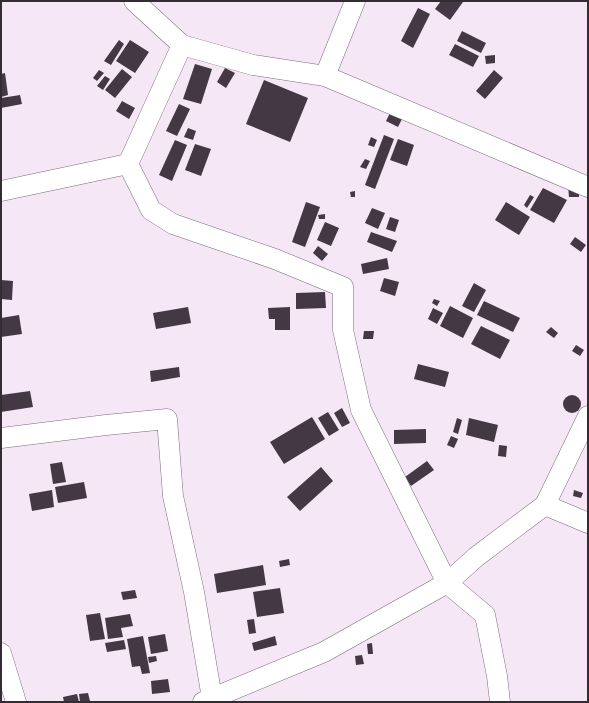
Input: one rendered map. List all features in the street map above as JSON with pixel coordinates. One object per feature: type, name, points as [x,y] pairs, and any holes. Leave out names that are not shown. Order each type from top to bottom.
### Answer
[{"type":"street","points":[[134,1],[182,45],[253,65],[325,76],[588,187]]},
{"type":"street","points":[[325,76],[355,1]]},
{"type":"street","points":[[128,164],[182,45]]},
{"type":"street","points":[[1,191],[128,164]]},
{"type":"street","points":[[128,164],[151,210],[173,224],[275,259],[343,287],[343,330],[361,410],[447,583],[485,615],[497,676],[500,702]]},
{"type":"street","points":[[1,438],[106,424],[167,420],[173,496],[194,592],[207,700],[324,652],[447,583],[476,557],[545,505],[588,416]]},
{"type":"street","points":[[545,505],[588,523]]},
{"type":"street","points":[[1,653],[16,702]]},
{"type":"building","points":[[441,1],[463,2],[450,20],[435,9]]},
{"type":"building","points":[[418,8],[430,14],[413,48],[401,41]]},
{"type":"building","points":[[462,31],[486,43],[481,53],[457,41]]},
{"type":"building","points":[[119,40],[124,44],[111,65],[104,61]]},
{"type":"building","points":[[130,40],[149,52],[135,73],[116,61]]},
{"type":"building","points":[[455,44],[479,56],[473,67],[449,55]]},
{"type":"building","points":[[495,55],[495,63],[486,64],[485,56]]},
{"type":"building","points":[[195,64],[212,69],[201,104],[183,99]]},
{"type":"building","points":[[225,68],[235,73],[226,88],[217,82]]},
{"type":"building","points":[[122,69],[132,77],[115,98],[105,90]]},
{"type":"building","points":[[99,70],[104,73],[97,81],[93,78]]},
{"type":"building","points":[[494,70],[503,78],[485,99],[476,91]]},
{"type":"building","points":[[5,73],[8,95],[1,97],[1,74]]},
{"type":"building","points":[[105,76],[110,79],[103,90],[97,86]]},
{"type":"building","points":[[264,80],[308,98],[290,142],[246,124]]},
{"type":"building","points":[[20,95],[22,104],[1,108],[1,98]]},
{"type":"building","points":[[122,101],[135,108],[129,119],[116,111]]},
{"type":"building","points":[[179,104],[190,109],[177,136],[166,131]]},
{"type":"building","points":[[391,111],[403,117],[398,127],[386,121]]},
{"type":"building","points":[[188,128],[196,131],[193,140],[184,137]]},
{"type":"building","points":[[384,135],[394,139],[375,189],[365,185]]},
{"type":"building","points":[[371,137],[377,140],[374,147],[368,145]]},
{"type":"building","points":[[398,139],[414,145],[407,166],[390,160]]},
{"type":"building","points":[[175,140],[187,145],[172,181],[159,175]]},
{"type":"building","points":[[195,144],[211,149],[201,176],[185,170]]},
{"type":"building","points":[[365,159],[370,161],[366,169],[360,167]]},
{"type":"building","points":[[579,185],[579,197],[569,197],[568,186]]},
{"type":"building","points":[[543,188],[567,200],[554,223],[530,210]]},
{"type":"building","points":[[355,191],[355,197],[351,197],[350,192]]},
{"type":"building","points":[[530,195],[534,197],[527,208],[524,205]]},
{"type":"building","points":[[306,202],[320,207],[305,247],[292,242]]},
{"type":"building","points":[[506,202],[530,217],[519,235],[495,220]]},
{"type":"building","points":[[372,208],[385,213],[378,229],[365,223]]},
{"type":"building","points":[[325,214],[325,219],[319,219],[318,215]]},
{"type":"building","points":[[390,217],[399,220],[395,232],[386,229]]},
{"type":"building","points":[[325,222],[339,228],[331,246],[317,240]]},
{"type":"building","points":[[371,232],[397,241],[392,252],[367,242]]},
{"type":"building","points":[[575,237],[586,245],[581,252],[570,244]]},
{"type":"building","points":[[318,246],[328,254],[322,261],[313,253]]},
{"type":"building","points":[[387,258],[389,269],[363,274],[361,264]]},
{"type":"building","points":[[384,278],[399,282],[395,296],[380,291]]},
{"type":"building","points":[[1,280],[13,281],[12,300],[1,299]]},
{"type":"building","points":[[474,283],[486,290],[474,312],[462,306]]},
{"type":"building","points":[[325,292],[326,308],[296,309],[296,293]]},
{"type":"building","points":[[434,299],[440,301],[437,306],[432,303]]},
{"type":"building","points":[[484,301],[520,318],[513,332],[477,315]]},
{"type":"building","points":[[450,306],[473,318],[463,338],[440,326]]},
{"type":"building","points":[[188,307],[191,323],[156,329],[153,313]]},
{"type":"building","points":[[290,307],[290,330],[275,330],[275,319],[269,319],[268,308]]},
{"type":"building","points":[[433,308],[443,313],[437,324],[428,319]]},
{"type":"building","points":[[19,315],[22,334],[1,337],[1,318]]},
{"type":"building","points":[[481,326],[510,340],[500,359],[471,344]]},
{"type":"building","points":[[551,327],[558,333],[554,338],[546,332]]},
{"type":"building","points":[[364,331],[374,331],[373,339],[363,339]]},
{"type":"building","points":[[576,345],[584,350],[580,356],[572,351]]},
{"type":"building","points":[[418,364],[449,372],[445,387],[414,379]]},
{"type":"building","points":[[179,367],[180,377],[151,382],[150,371]]},
{"type":"building","points":[[30,391],[33,407],[1,412],[1,395]]},
{"type":"building","points":[[572,395],[578,398],[581,404],[578,410],[572,413],[566,410],[563,404],[566,398]]},
{"type":"building","points":[[342,408],[350,423],[342,427],[334,413]]},
{"type":"building","points":[[328,412],[339,430],[329,436],[318,418]]},
{"type":"building","points":[[312,417],[325,439],[284,464],[270,442]]},
{"type":"building","points":[[457,418],[462,420],[458,434],[453,432]]},
{"type":"building","points":[[469,418],[498,425],[494,442],[466,435]]},
{"type":"building","points":[[426,429],[426,443],[394,444],[394,430]]},
{"type":"building","points":[[451,436],[458,439],[454,448],[447,445]]},
{"type":"building","points":[[499,445],[507,446],[506,457],[498,456]]},
{"type":"building","points":[[427,461],[434,470],[411,486],[405,477]]},
{"type":"building","points":[[62,462],[66,482],[53,484],[50,464]]},
{"type":"building","points":[[321,467],[333,481],[300,511],[287,497]]},
{"type":"building","points":[[84,482],[87,498],[58,503],[55,487]]},
{"type":"building","points":[[52,490],[54,507],[32,511],[29,494]]},
{"type":"building","points":[[574,490],[583,493],[581,498],[573,496]]},
{"type":"building","points":[[289,559],[290,565],[280,567],[279,561]]},
{"type":"building","points":[[263,565],[266,585],[217,593],[214,574]]},
{"type":"building","points":[[280,588],[284,613],[257,617],[253,592]]},
{"type":"building","points":[[135,590],[137,598],[123,600],[121,592]]},
{"type":"building","points":[[100,613],[105,639],[90,641],[86,615]]},
{"type":"building","points":[[130,614],[133,626],[121,628],[123,637],[108,639],[105,618]]},
{"type":"building","points":[[254,619],[256,633],[249,634],[247,620]]},
{"type":"building","points":[[165,634],[168,651],[151,654],[148,637]]},
{"type":"building","points":[[143,636],[150,673],[142,674],[140,666],[132,667],[127,639]]},
{"type":"building","points":[[275,636],[277,645],[254,651],[252,643]]},
{"type":"building","points":[[124,640],[126,649],[107,652],[105,643]]},
{"type":"building","points":[[372,643],[373,654],[368,654],[367,644]]},
{"type":"building","points":[[362,655],[364,664],[356,665],[355,656]]},
{"type":"building","points":[[156,656],[157,661],[149,663],[148,657]]},
{"type":"building","points":[[168,679],[170,692],[152,694],[151,681]]},
{"type":"building","points":[[88,693],[90,701],[80,702],[79,694]]},
{"type":"building","points":[[77,694],[79,702],[64,702],[63,697]]}]
